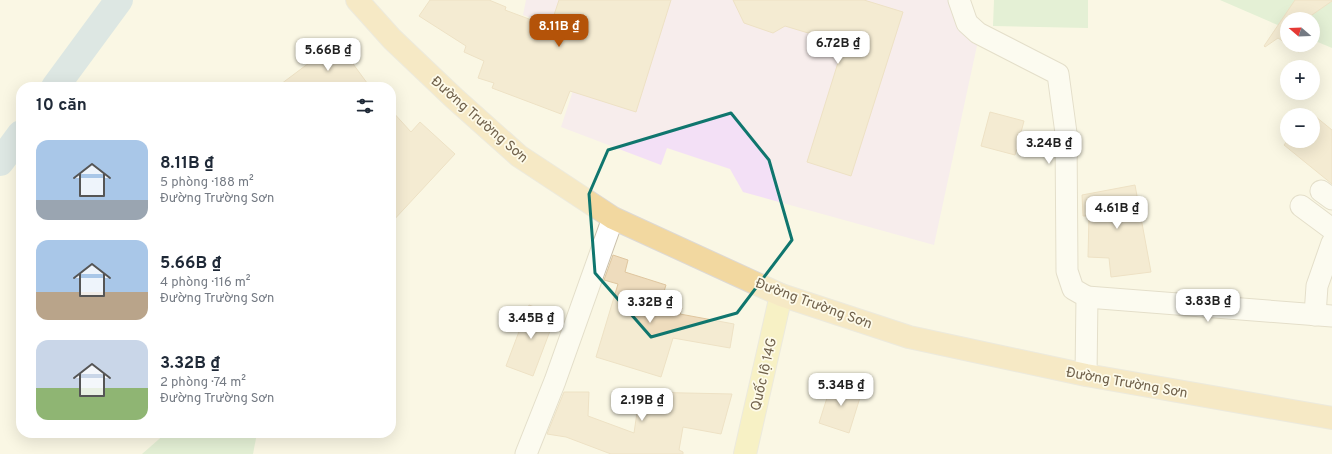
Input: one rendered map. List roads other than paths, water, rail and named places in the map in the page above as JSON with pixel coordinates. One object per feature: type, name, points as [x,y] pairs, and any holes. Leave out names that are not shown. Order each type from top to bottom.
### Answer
[{"type":"highway","name":"Đường Trường Sơn","points":[[357,0],[392,39],[454,98],[519,156],[613,218],[781,295],[909,337],[1086,375],[1332,418]]},
{"type":"main road","name":"Quốc lộ 14G","points":[[746,454],[781,295]]},
{"type":"street","points":[[958,0],[967,23],[978,33],[1058,74],[1066,133],[1067,272],[1073,289],[1087,297],[1324,315],[1317,286],[1332,243]]},
{"type":"street","points":[[1301,206],[1332,229]]},
{"type":"street","points":[[526,454],[555,381],[613,218]]},
{"type":"street","points":[[1086,375],[1087,297]]},
{"type":"waterway","points":[[59,82],[119,0]]},
{"type":"waterway","points":[[0,162],[16,141]]}]
